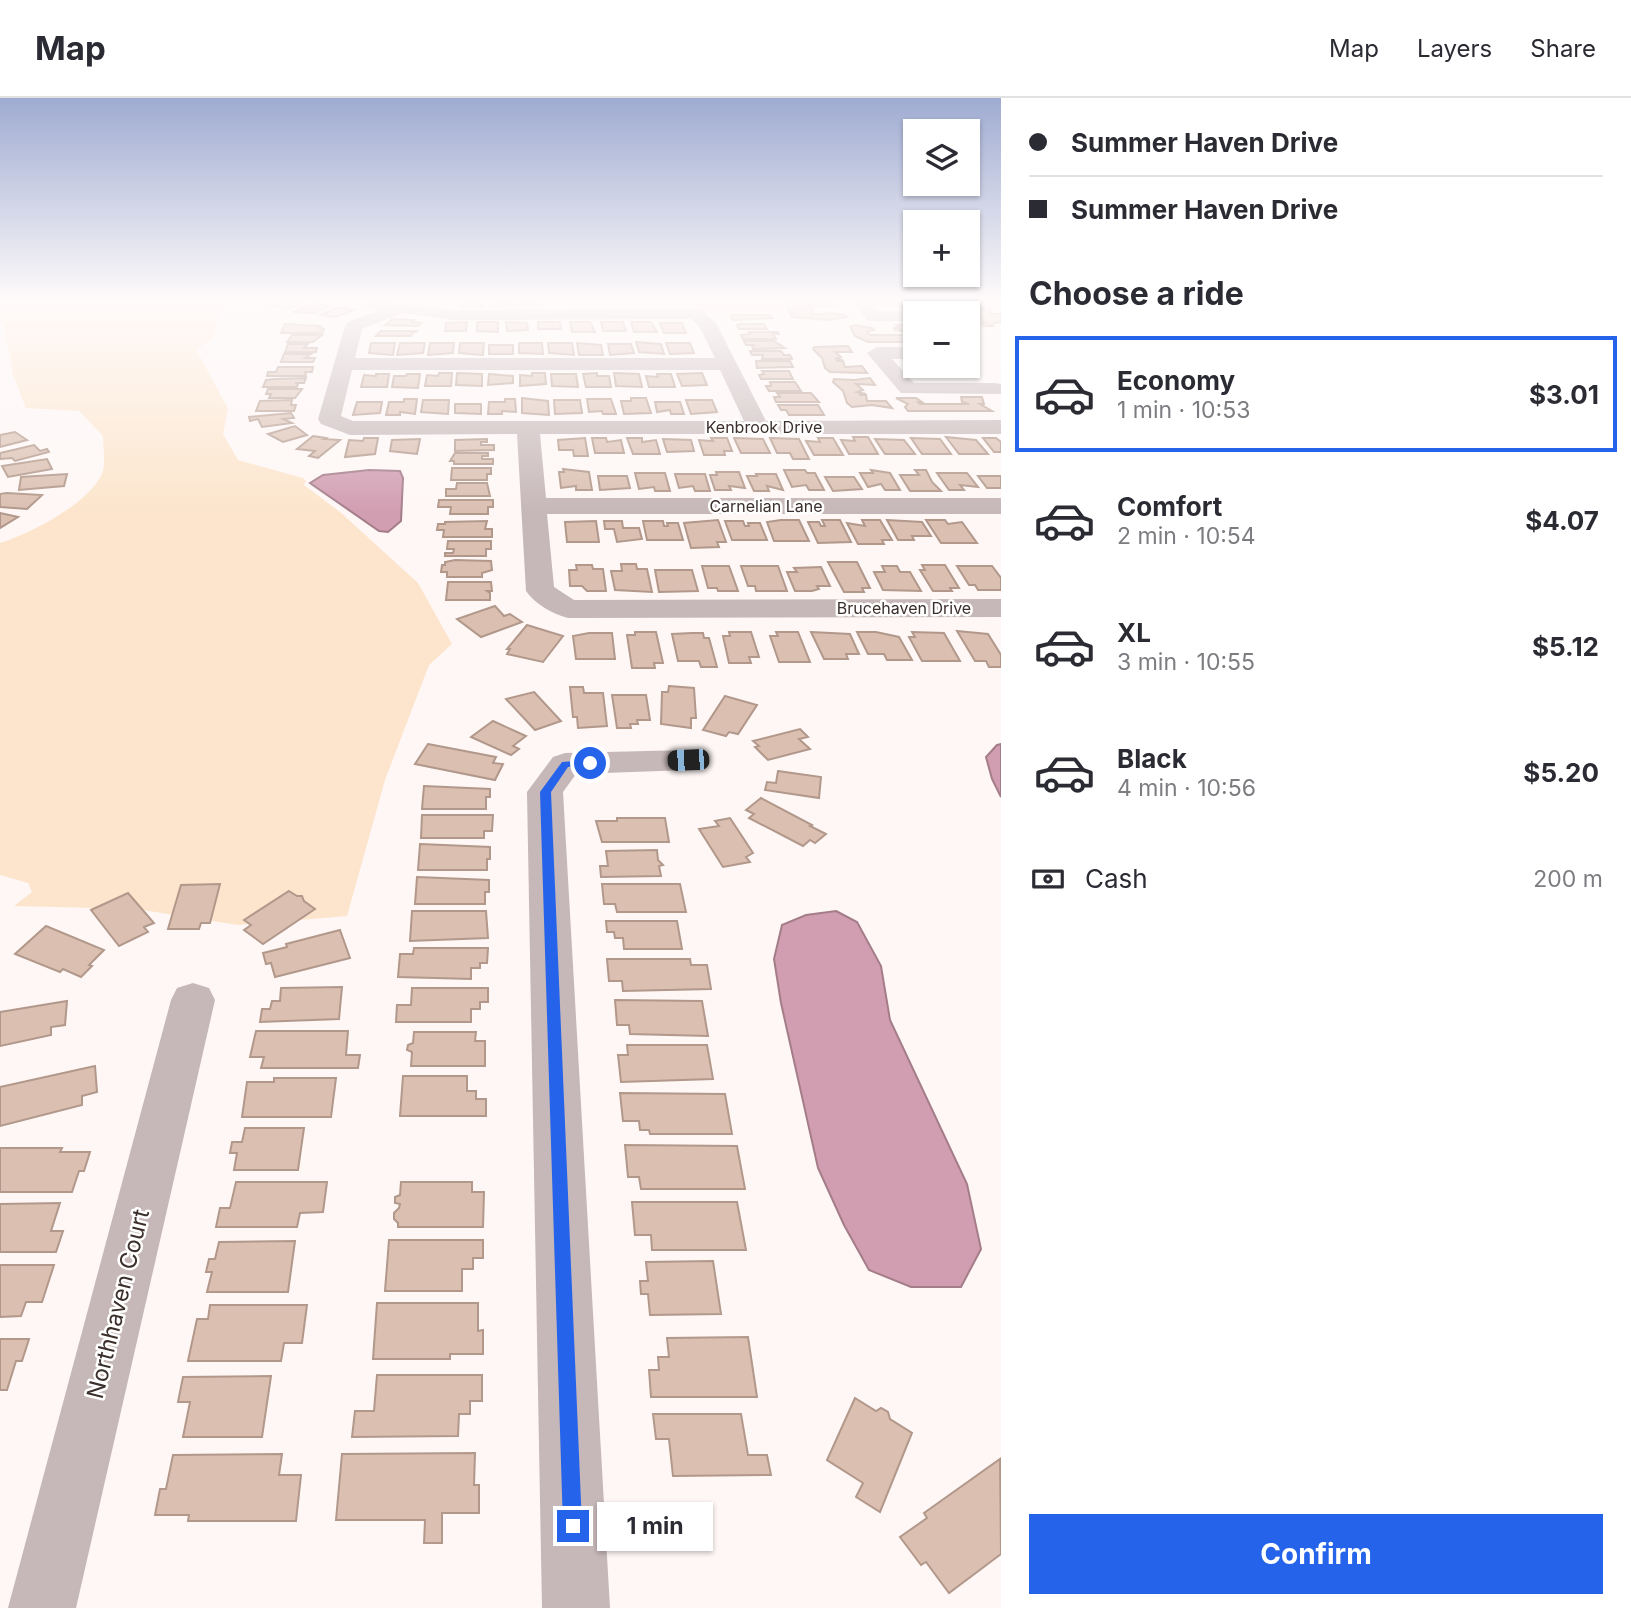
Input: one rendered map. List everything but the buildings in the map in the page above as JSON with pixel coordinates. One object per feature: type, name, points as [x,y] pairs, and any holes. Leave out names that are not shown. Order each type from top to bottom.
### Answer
[{"type":"street","name":"Kenbrook Drive","points":[[343,370],[328,419],[350,428],[1001,427]]},
{"type":"street","points":[[730,370],[758,427]]},
{"type":"street","points":[[892,370],[908,389],[998,393]]},
{"type":"street","points":[[980,372],[998,393]]},
{"type":"street","points":[[528,428],[532,506]]},
{"type":"street","name":"Carnelian Lane","points":[[532,506],[999,509]]},
{"type":"street","name":"Brucehaven Drive","points":[[532,506],[540,591],[568,609],[1001,608]]},
{"type":"street","points":[[576,1608],[545,792],[565,764],[688,760]]},
{"type":"street","name":"Northhaven Court","points":[[42,1608],[193,1000]]},
{"type":"shaded area","points":[[12,370],[207,370],[228,409],[223,434],[238,460],[303,478],[306,481],[304,485],[340,512],[418,583],[452,644],[429,665],[385,780],[347,916],[238,925],[136,909],[14,906],[32,892],[28,883],[0,875],[0,543],[42,525],[84,496],[102,474],[104,455],[103,436],[79,411],[26,408]]},
{"type":"shaded area","points":[[369,470],[400,471],[403,478],[401,521],[388,532],[379,531],[310,483],[323,475]]},
{"type":"shaded area","points":[[1001,744],[1001,797],[992,779],[986,757]]},
{"type":"shaded area","points":[[836,911],[857,922],[881,966],[890,1020],[967,1184],[981,1249],[961,1287],[911,1287],[869,1270],[844,1225],[818,1168],[781,1003],[774,959],[782,925],[806,915]]},
{"type":"route","points":[[573,1526],[545,792],[565,764],[590,763]]}]
